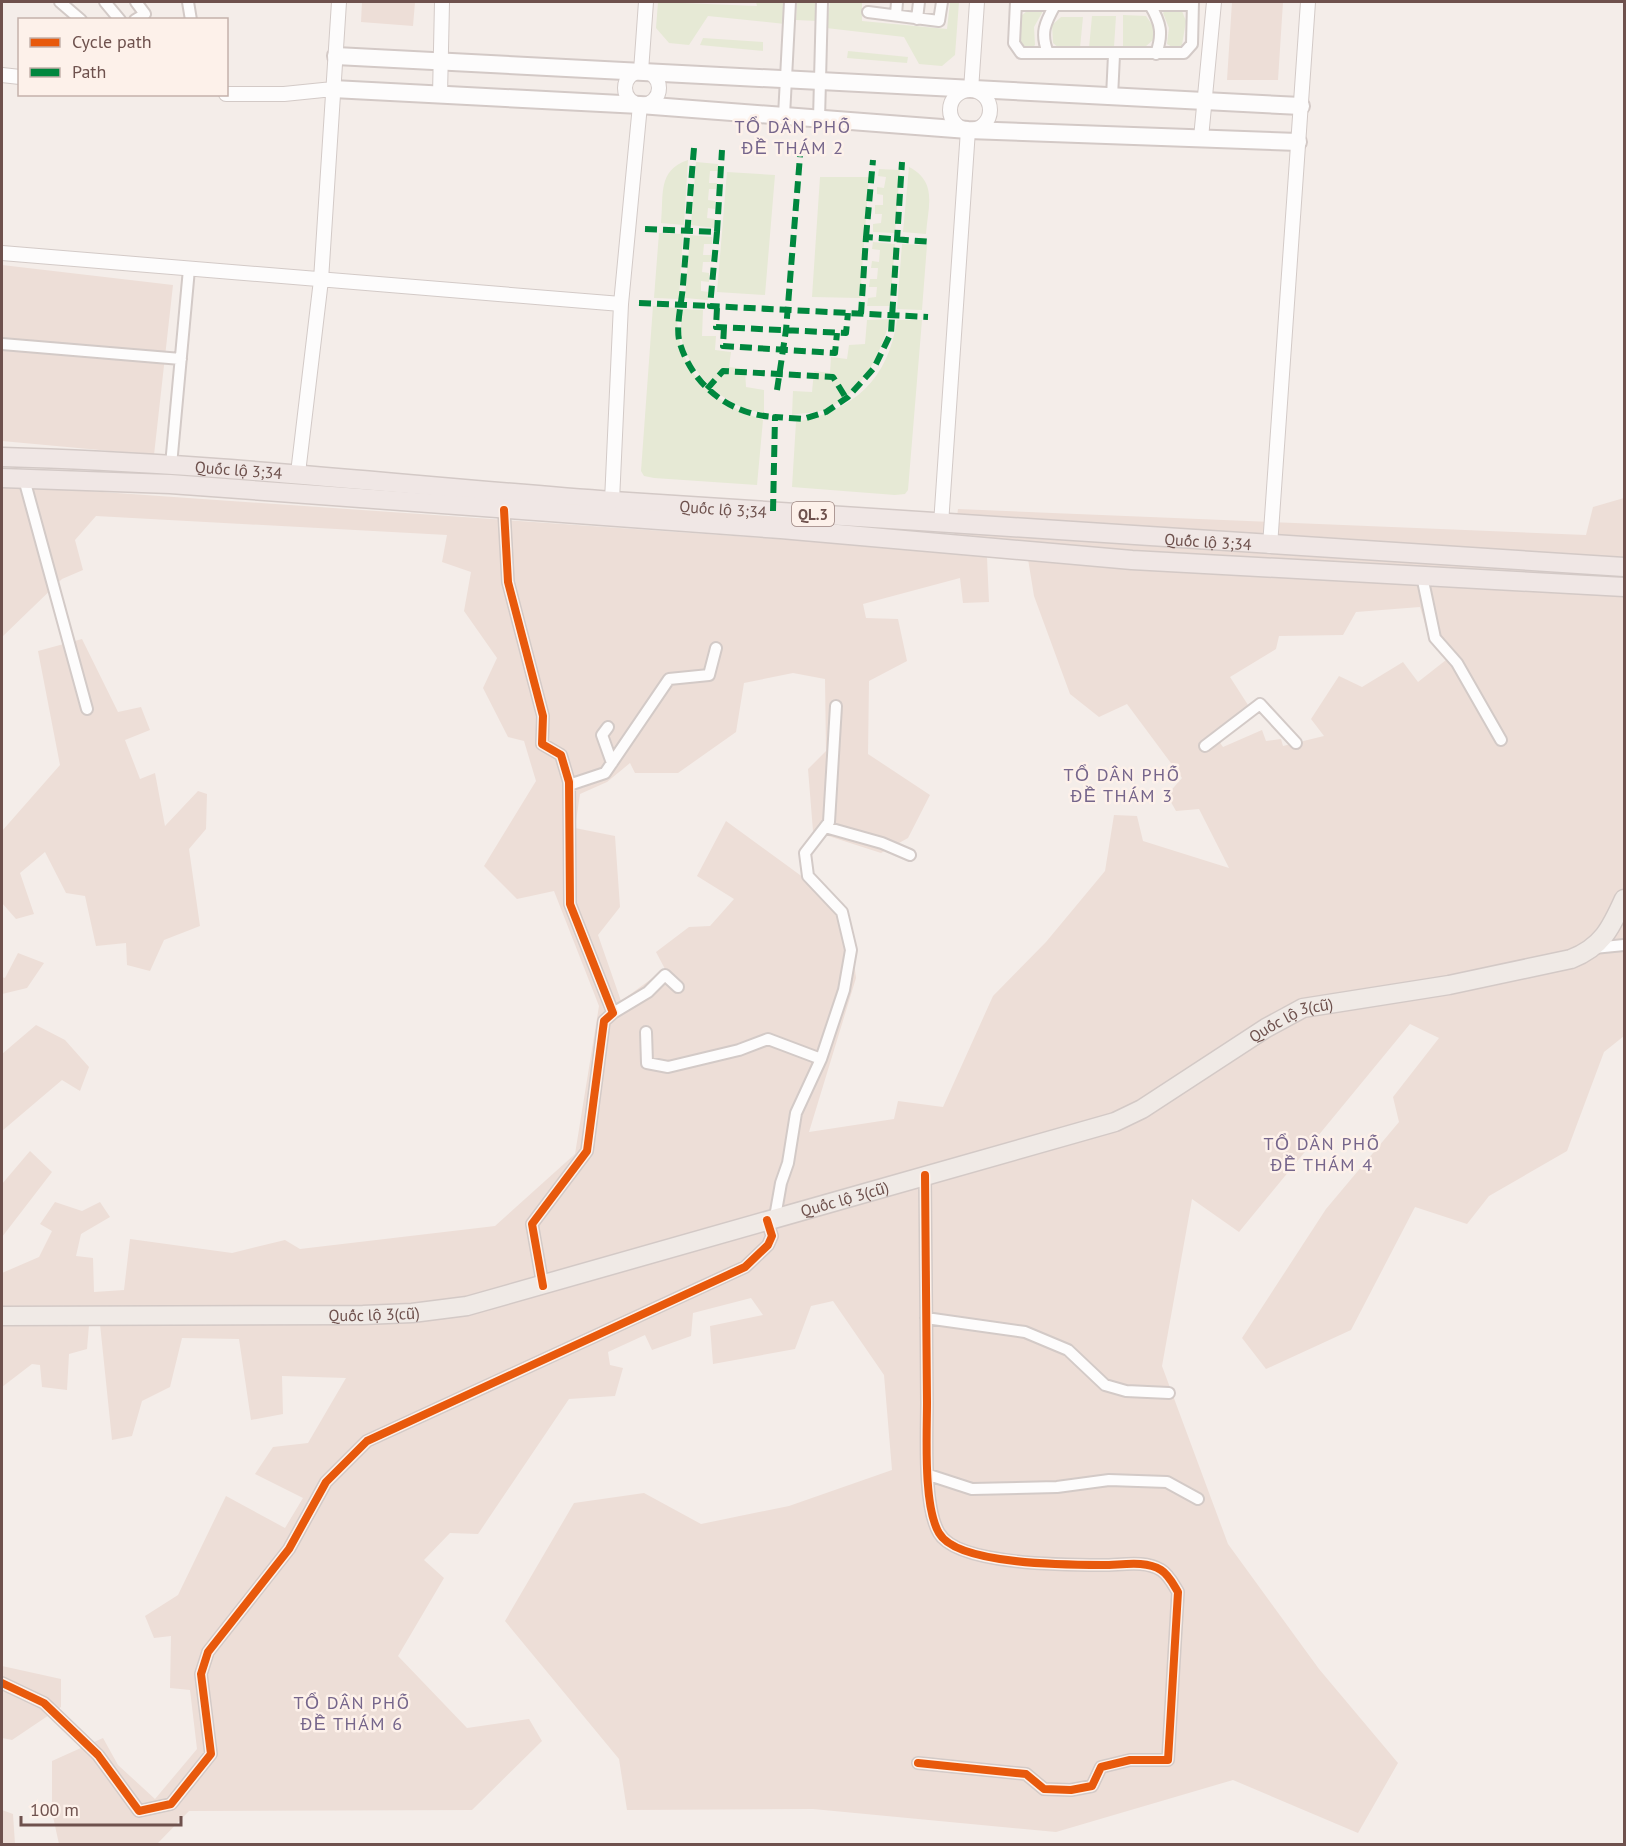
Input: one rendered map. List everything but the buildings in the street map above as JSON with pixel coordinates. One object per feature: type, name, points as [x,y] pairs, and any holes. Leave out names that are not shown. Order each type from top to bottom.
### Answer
[{"type":"highway","name":"Quốc lộ 3;34","points":[[2,457],[298,473],[611,509],[1137,561],[1624,586]]},
{"type":"highway","points":[[24,479],[25,458]]},
{"type":"highway","points":[[275,493],[298,473]]},
{"type":"highway","name":"Quốc lộ 3;34","points":[[2,478],[170,484],[504,510],[611,509],[941,524],[1624,567]]},
{"type":"highway","points":[[940,543],[941,524]]},
{"type":"highway","points":[[1137,561],[1138,537]]},
{"type":"main road","points":[[336,56],[641,70],[971,90],[1301,106]]},
{"type":"main road","points":[[333,89],[640,105],[968,130],[1298,142]]},
{"type":"main road","name":"Quốc lộ 3(cũ)","points":[[2,1316],[412,1313],[467,1306],[543,1286],[925,1174],[1115,1122],[1142,1109],[1266,1028],[1303,1008],[1449,985],[1571,959],[1594,948],[1610,932],[1624,899]]},
{"type":"street","points":[[60,2],[79,18]]},
{"type":"street","points":[[105,2],[118,18]]},
{"type":"street","points":[[136,2],[145,14],[138,18]]},
{"type":"street","points":[[188,2],[191,18]]},
{"type":"street","points":[[298,473],[321,280],[339,2]]},
{"type":"street","points":[[440,95],[442,2]]},
{"type":"street","points":[[641,70],[646,2]]},
{"type":"street","points":[[784,116],[790,2]]},
{"type":"street","points":[[819,118],[822,2]]},
{"type":"street","points":[[896,15],[897,2]]},
{"type":"street","points":[[917,19],[919,2]]},
{"type":"street","points":[[868,12],[939,21],[942,2]]},
{"type":"street","points":[[971,90],[977,2]]},
{"type":"street","points":[[1201,138],[1214,2]]},
{"type":"street","points":[[1270,546],[1308,2]]},
{"type":"street","points":[[1016,3],[1150,5],[1193,3],[1192,44],[1184,53],[1114,55],[1021,53],[1014,43],[1016,3]]},
{"type":"street","points":[[1048,53],[1043,40],[1044,25],[1055,5]]},
{"type":"street","points":[[1150,5],[1160,22],[1161,38],[1156,54]]},
{"type":"street","points":[[1112,97],[1114,55]]},
{"type":"street","points":[[641,70],[656,78],[660,88],[651,103],[640,105],[630,100],[625,90],[631,75],[641,70]]},
{"type":"street","points":[[2,75],[18,77]]},
{"type":"street","points":[[228,94],[284,94],[333,89]]},
{"type":"street","points":[[971,90],[983,94],[990,111],[980,127],[968,130],[961,128],[952,118],[951,105],[958,94],[971,90]]},
{"type":"street","points":[[611,509],[621,304],[640,105]]},
{"type":"street","points":[[941,524],[968,130]]},
{"type":"street","points":[[2,253],[621,304]]},
{"type":"street","points":[[171,465],[189,269]]},
{"type":"street","points":[[2,344],[181,358]]},
{"type":"street","points":[[24,479],[87,709]]},
{"type":"street","points":[[504,510],[508,582],[543,716],[542,744],[561,755],[569,784],[570,904],[613,1014]]},
{"type":"street","points":[[1422,576],[1435,638],[1457,663],[1501,740]]},
{"type":"street","points":[[569,784],[605,773],[669,679],[709,675],[716,648]]},
{"type":"street","points":[[1205,746],[1260,704],[1296,743]]},
{"type":"street","points":[[2,1683],[44,1703],[98,1755],[139,1811],[171,1804],[211,1754],[201,1674],[208,1652],[289,1549],[326,1482],[367,1441],[745,1267],[768,1245],[772,1236],[771,1219],[788,1163],[796,1113],[821,1059],[844,990],[850,950],[842,912],[808,876],[805,853],[829,822],[836,706]]},
{"type":"street","points":[[608,727],[602,735],[612,764]]},
{"type":"street","points":[[825,827],[882,843],[910,855]]},
{"type":"street","points":[[1594,948],[1624,945]]},
{"type":"street","points":[[543,1286],[532,1224],[587,1151],[604,1021],[648,992],[665,975],[678,987]]},
{"type":"street","points":[[646,1032],[647,1063],[668,1067],[739,1050],[768,1039],[821,1059]]},
{"type":"street","points":[[918,1763],[1026,1774],[1044,1789],[1071,1790],[1092,1786],[1101,1767],[1130,1760],[1168,1760],[1178,1592],[1160,1569],[1132,1563],[1033,1563],[963,1552],[948,1544],[938,1532],[931,1507],[929,1475],[925,1174]]},
{"type":"street","points":[[926,1318],[1025,1332],[1068,1350],[1105,1385],[1126,1391],[1168,1393]]},
{"type":"street","points":[[929,1475],[972,1489],[1057,1488],[1109,1480],[1167,1482],[1198,1499]]},
{"type":"shaded area","points":[[362,2],[415,2],[413,26],[361,22]]},
{"type":"shaded area","points":[[1232,2],[1283,2],[1278,80],[1227,80]]},
{"type":"shaded area","points":[[2,265],[173,285],[154,455],[2,441]]},
{"type":"shaded area","points":[[2,485],[952,551],[958,509],[1586,535],[1593,507],[1624,498],[1624,1036],[1604,1052],[1567,1151],[1489,1196],[1467,1224],[1415,1207],[1351,1330],[1266,1369],[1242,1338],[1326,1209],[1399,1122],[1393,1097],[1439,1038],[1410,1024],[1239,1232],[1192,1199],[1162,1366],[1228,1544],[1319,1669],[1398,1763],[1358,1833],[1233,1780],[1056,1832],[813,1809],[627,1810],[619,1759],[505,1621],[574,1503],[644,1493],[701,1524],[789,1506],[892,1470],[884,1375],[833,1301],[811,1306],[795,1349],[713,1364],[710,1326],[763,1315],[751,1298],[693,1313],[691,1336],[652,1350],[645,1335],[608,1352],[610,1365],[623,1368],[615,1396],[569,1399],[478,1534],[450,1533],[424,1560],[444,1578],[398,1656],[467,1728],[529,1719],[542,1741],[472,1810],[189,1811],[157,1844],[59,1844],[52,1812],[52,1761],[103,1738],[118,1765],[155,1799],[197,1749],[190,1690],[170,1688],[171,1636],[154,1638],[145,1616],[178,1595],[226,1496],[285,1528],[303,1498],[255,1474],[273,1447],[308,1443],[346,1378],[282,1376],[283,1414],[251,1420],[239,1339],[182,1338],[170,1387],[142,1401],[132,1436],[112,1440],[100,1324],[89,1325],[87,1349],[69,1354],[67,1390],[42,1387],[40,1365],[32,1364],[2,1387],[2,1273],[39,1257],[52,1231],[40,1224],[55,1202],[82,1211],[100,1202],[110,1217],[81,1234],[76,1256],[93,1258],[94,1292],[124,1290],[130,1239],[232,1253],[285,1240],[300,1249],[495,1226],[575,1154],[599,1006],[554,891],[517,899],[484,866],[536,781],[524,741],[508,737],[483,688],[497,658],[464,611],[471,572],[442,562],[447,535],[96,516],[75,540],[83,570],[62,579],[2,637]],"holes":[[[987,557],[1028,559],[1034,596],[1070,694],[1099,717],[1127,704],[1182,778],[1167,795],[1176,811],[1199,809],[1229,868],[1143,841],[1137,816],[1114,815],[1105,871],[1046,942],[993,996],[943,1107],[898,1101],[894,1119],[809,1132],[856,978],[848,915],[800,875],[726,821],[697,876],[734,899],[710,926],[689,927],[656,952],[665,969],[621,1001],[598,935],[620,907],[615,836],[575,828],[580,794],[607,782],[630,763],[635,773],[678,773],[736,732],[744,683],[793,673],[825,679],[826,751],[808,769],[813,831],[881,853],[908,838],[930,795],[868,754],[869,681],[907,661],[898,619],[866,618],[863,604],[960,578],[963,603],[989,602]],[[1420,607],[1428,634],[1446,660],[1418,682],[1403,662],[1362,687],[1339,676],[1311,719],[1324,736],[1283,746],[1281,739],[1266,741],[1262,730],[1223,747],[1214,734],[1248,705],[1230,677],[1276,649],[1279,636],[1343,635],[1356,612]]]},
{"type":"shaded area","points":[[82,639],[118,712],[141,707],[150,730],[125,740],[140,779],[155,773],[165,826],[198,791],[207,794],[206,829],[189,849],[200,926],[164,940],[150,971],[127,965],[126,943],[96,946],[85,896],[66,893],[45,852],[20,873],[34,914],[16,919],[2,903],[2,831],[60,765],[38,651]]},
{"type":"shaded area","points":[[18,953],[44,963],[27,988],[2,994],[2,977],[5,978]]},
{"type":"shaded area","points":[[36,1025],[65,1040],[89,1067],[80,1091],[62,1080],[2,1131],[2,1054]]},
{"type":"shaded area","points":[[30,1151],[52,1172],[2,1237],[2,1184]]},
{"type":"shaded area","points":[[2,1666],[61,1679],[61,1707],[12,1740],[2,1738]]},
{"type":"shaded area","points":[[2,1810],[13,1814],[15,1844],[2,1844]]},
{"type":"green space","points":[[658,2],[757,6],[756,2],[786,2],[785,24],[708,16],[689,45],[669,43],[656,28]]},
{"type":"green space","points":[[797,2],[818,2],[817,21],[796,20]]},
{"type":"green space","points":[[830,2],[862,2],[862,21],[947,29],[950,2],[959,2],[955,55],[942,66],[919,64],[904,37],[826,28]]},
{"type":"green space","points":[[1167,9],[1182,11],[1186,21],[1182,45],[1176,49],[1167,44],[1169,28],[1163,13]]},
{"type":"green space","points":[[1027,11],[1043,11],[1034,27],[1035,45],[1031,49],[1023,46],[1019,39],[1021,16]]},
{"type":"green space","points":[[1123,15],[1146,16],[1153,26],[1153,40],[1145,47],[1123,47]]},
{"type":"green space","points":[[1092,16],[1116,16],[1114,47],[1089,48]]},
{"type":"green space","points":[[1061,17],[1083,17],[1080,48],[1059,48],[1053,43],[1052,25]]},
{"type":"green space","points":[[703,38],[763,42],[763,51],[700,45]]},
{"type":"green space","points":[[848,51],[908,57],[907,63],[847,58]]},
{"type":"green space","points":[[688,160],[684,225],[661,223],[664,185],[667,177],[678,164]]},
{"type":"green space","points":[[696,162],[718,164],[718,171],[710,171],[709,183],[717,183],[716,189],[709,189],[708,200],[715,201],[715,209],[708,208],[707,218],[715,219],[714,228],[691,225]]},
{"type":"green space","points":[[909,167],[918,173],[928,187],[926,234],[903,232]]},
{"type":"green space","points":[[879,169],[900,170],[895,233],[873,232],[873,224],[881,223],[882,214],[875,214],[875,205],[883,205],[883,195],[877,194],[877,187],[884,188],[886,177],[878,176]]},
{"type":"green space","points":[[727,172],[775,175],[765,295],[717,292]]},
{"type":"green space","points":[[820,177],[869,177],[860,298],[812,297]]},
{"type":"green space","points":[[659,233],[683,234],[679,299],[654,298]]},
{"type":"green space","points":[[690,235],[712,237],[712,244],[704,244],[703,255],[711,255],[710,262],[703,262],[702,272],[709,273],[709,282],[701,281],[701,291],[709,292],[708,300],[685,298]]},
{"type":"green space","points":[[873,242],[895,244],[890,306],[867,306],[868,298],[876,297],[877,287],[869,287],[870,279],[877,279],[878,268],[871,268],[872,261],[879,262],[880,250],[872,249]]},
{"type":"green space","points":[[902,244],[927,245],[922,310],[897,309]]},
{"type":"green space","points":[[653,306],[677,308],[682,349],[699,380],[726,403],[763,420],[757,485],[654,478],[644,476],[641,471]]},
{"type":"green space","points":[[682,309],[703,310],[702,336],[716,336],[715,350],[731,352],[729,367],[745,369],[746,387],[764,390],[764,413],[737,405],[724,397],[701,376],[685,351],[681,337]]},
{"type":"green space","points":[[890,319],[881,346],[868,372],[849,395],[824,410],[792,415],[793,391],[812,392],[814,371],[830,373],[831,357],[847,359],[849,345],[865,344],[867,320]]},
{"type":"green space","points":[[897,320],[922,320],[908,490],[905,494],[895,495],[792,487],[796,422],[817,417],[835,409],[865,389],[886,360]]},
{"type":"marked path","points":[[694,148],[679,340],[693,371],[715,395],[743,410],[775,417]]},
{"type":"marked path","points":[[645,229],[717,232],[722,150]]},
{"type":"marked path","points":[[777,390],[786,330],[800,156]]},
{"type":"marked path","points":[[866,237],[873,160]]},
{"type":"marked path","points":[[773,511],[775,417],[803,419],[826,412],[848,397],[874,368],[891,333],[902,162]]},
{"type":"marked path","points":[[717,232],[710,306],[928,317]]},
{"type":"marked path","points":[[861,314],[866,237],[932,242]]},
{"type":"marked path","points":[[639,303],[710,306]]},
{"type":"marked path","points":[[717,308],[716,327],[846,333],[848,313]]},
{"type":"marked path","points":[[724,327],[723,346],[835,353],[837,333]]},
{"type":"marked path","points":[[707,389],[723,371],[833,377],[846,398]]},
{"type":"cycle path","points":[[504,510],[508,582],[543,716],[542,744],[561,755],[569,782],[570,904],[613,1013],[604,1021],[587,1151],[532,1224],[543,1286]]},
{"type":"cycle path","points":[[918,1763],[1026,1774],[1044,1789],[1071,1790],[1092,1786],[1101,1767],[1130,1760],[1168,1760],[1178,1592],[1164,1572],[1148,1565],[1087,1565],[1015,1561],[967,1552],[950,1544],[939,1533],[930,1506],[927,1469],[925,1175]]},
{"type":"cycle path","points":[[2,1683],[44,1703],[98,1755],[139,1811],[171,1804],[211,1754],[201,1674],[208,1652],[289,1549],[326,1482],[367,1441],[745,1267],[768,1245],[772,1236],[767,1220]]},
{"type":"district","name":"TỔ DÂN PHỐ ĐỀ THÁM 2","points":[[793,136]]},
{"type":"district","name":"TỔ DÂN PHỐ ĐỀ THÁM 3","points":[[1122,784]]},
{"type":"district","name":"TỔ DÂN PHỐ ĐỀ THÁM 4","points":[[1322,1153]]},
{"type":"district","name":"TỔ DÂN PHỐ ĐỀ THÁM 6","points":[[352,1712]]}]
